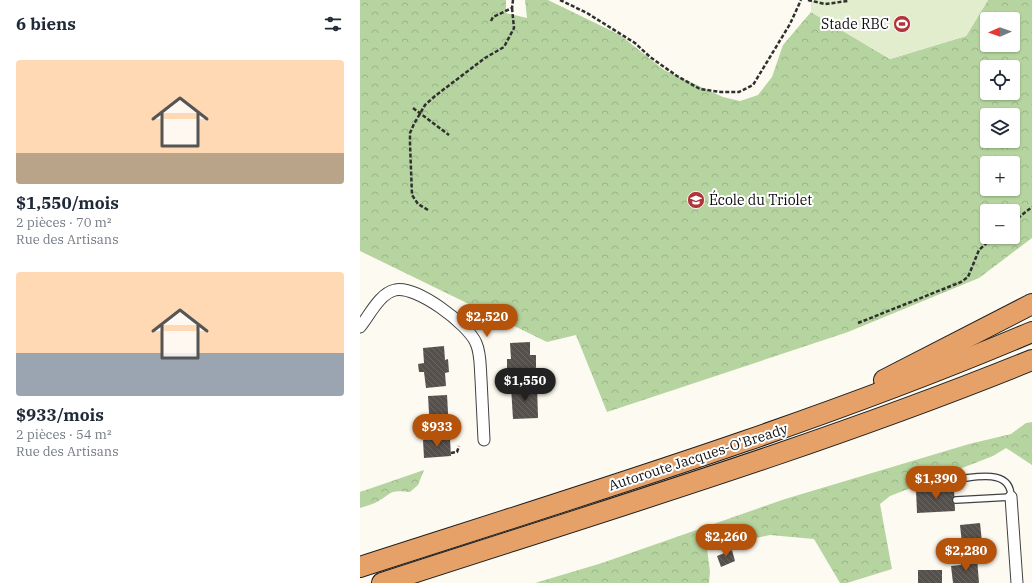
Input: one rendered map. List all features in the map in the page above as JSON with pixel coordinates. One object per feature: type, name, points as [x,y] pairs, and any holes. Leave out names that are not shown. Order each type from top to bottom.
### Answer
[{"type":"highway","points":[[800,423],[1032,304]]},
{"type":"highway","name":"Autoroute Jacques-O'Bready","points":[[360,568],[800,423],[1032,332]]},
{"type":"highway","name":"Autoroute Jacques-O'Bready","points":[[382,583],[745,465],[882,418],[1032,360]]},
{"type":"street","points":[[360,327],[386,294],[396,289],[415,292],[448,312],[468,331],[476,342],[480,356],[484,440]]},
{"type":"street","points":[[1011,497],[1017,583]]},
{"type":"lane","points":[[956,500],[1011,497],[1010,488],[998,478],[965,478]]},
{"type":"path","points":[[428,210],[415,200],[412,189],[410,133],[425,105],[484,58],[504,47],[514,28],[512,8],[513,0]]},
{"type":"path","points":[[560,0],[587,13],[635,43],[650,57],[677,76],[700,89],[721,92],[739,92],[753,85],[790,24],[801,0]]},
{"type":"path","points":[[808,0],[825,4],[848,1]]},
{"type":"path","points":[[491,21],[493,17],[512,8]]},
{"type":"path","points":[[412,108],[449,135]]},
{"type":"path","points":[[1020,216],[1032,207]]},
{"type":"path","points":[[858,323],[961,282],[968,277],[977,252],[986,244]]},
{"type":"path","points":[[451,453],[457,452],[459,446]]},
{"type":"green space","name":"École du Triolet","points":[[360,0],[506,0],[506,13],[527,18],[525,0],[548,0],[620,35],[664,70],[723,97],[740,101],[758,95],[772,77],[783,45],[811,12],[890,59],[966,36],[980,13],[980,52],[1020,52],[1020,12],[981,12],[988,0],[1032,0],[1032,238],[979,278],[848,332],[607,412],[576,335],[547,342],[360,251]]},
{"type":"green space","name":"Stade RBC","points":[[811,0],[988,0],[966,36],[890,59],[811,12]]},
{"type":"green space","points":[[1032,422],[1032,465],[1006,448],[993,456],[890,496],[880,504],[892,569],[847,583],[840,583],[814,539],[770,535],[707,549],[710,571],[709,583],[535,583],[602,563],[785,499],[969,444],[1011,434],[1026,423]]},
{"type":"green space","points":[[424,470],[418,485],[410,492],[394,492],[375,503],[360,508],[360,492]]},
{"type":"building","points":[[530,342],[530,355],[536,355],[536,371],[531,371],[532,379],[512,380],[511,372],[507,372],[507,359],[511,359],[510,343]]},
{"type":"building","points":[[444,346],[445,360],[448,359],[449,372],[445,373],[446,386],[426,388],[424,372],[419,372],[418,364],[424,363],[423,348]]},
{"type":"building","points":[[537,385],[538,418],[513,419],[511,387]]},
{"type":"building","points":[[447,395],[449,429],[430,430],[428,396]]},
{"type":"building","points":[[450,439],[451,456],[424,458],[423,440]]},
{"type":"building","points":[[954,488],[955,511],[917,513],[916,490]]},
{"type":"building","points":[[980,523],[982,542],[962,544],[960,525]]},
{"type":"building","points":[[732,550],[735,561],[721,567],[717,556]]},
{"type":"building","points":[[977,558],[979,583],[953,583],[951,566],[961,565],[960,560]]},
{"type":"building","points":[[918,570],[942,570],[942,583],[918,583]]},
{"type":"place","name":"Stade RBC","points":[[902,24]]},
{"type":"place","name":"École du Triolet","points":[[696,200]]}]
